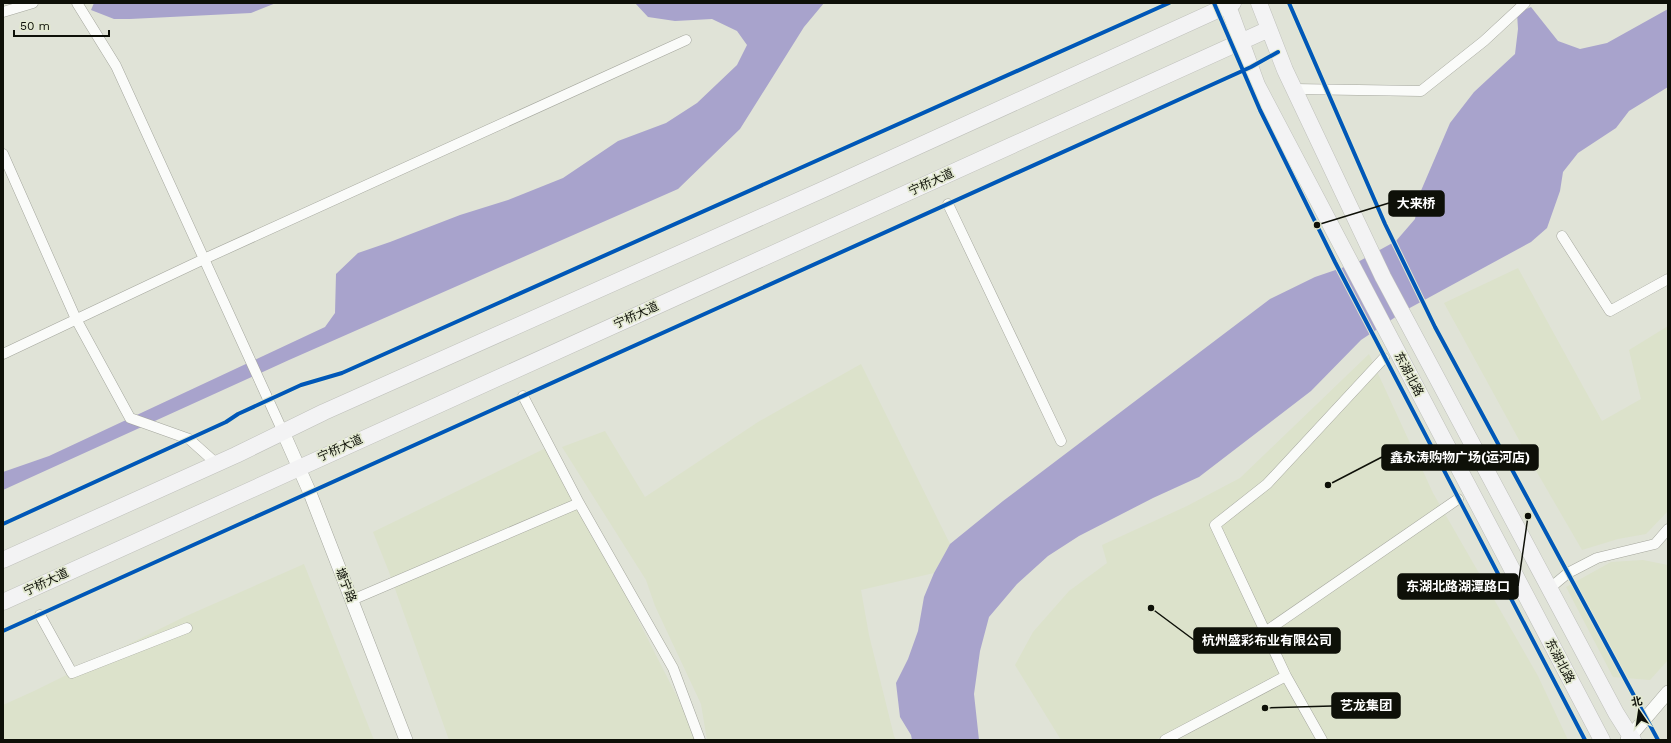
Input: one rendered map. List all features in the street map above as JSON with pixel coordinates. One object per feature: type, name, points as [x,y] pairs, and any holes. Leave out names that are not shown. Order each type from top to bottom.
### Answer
[{"type":"main road","name":"东湖北路","points":[[1259,3],[1294,89],[1383,277],[1630,739]]},
{"type":"main road","name":"东湖北路","points":[[1229,4],[1257,85],[1343,248],[1390,354],[1602,740]]},
{"type":"main road","points":[[3,560],[217,464],[324,412],[822,190],[1180,28],[1229,4]]},
{"type":"main road","name":"宁桥大道","points":[[3,602],[1269,29]]},
{"type":"street","points":[[3,12],[33,3]]},
{"type":"street","points":[[77,3],[116,66],[283,432]]},
{"type":"street","points":[[1294,89],[1421,91],[1484,41],[1525,3]]},
{"type":"street","points":[[3,354],[204,259],[686,40]]},
{"type":"street","points":[[3,154],[76,319],[130,418],[189,439],[217,464]]},
{"type":"street","points":[[948,204],[1061,441]]},
{"type":"street","points":[[1562,236],[1610,311],[1668,279]]},
{"type":"street","points":[[1322,740],[1286,676],[1215,525],[1267,484],[1390,354]]},
{"type":"street","points":[[523,396],[579,503],[673,668],[700,740]]},
{"type":"street","name":"塘宁路","points":[[283,432],[299,467],[406,740]]},
{"type":"street","points":[[1265,632],[1458,498]]},
{"type":"street","points":[[352,600],[579,503]]},
{"type":"street","points":[[1550,588],[1568,573],[1597,558],[1655,544],[1668,529]]},
{"type":"street","points":[[40,615],[72,672],[187,628]]},
{"type":"street","points":[[1165,740],[1286,676]]},
{"type":"street","points":[[1630,739],[1668,692]]},
{"type":"shaded area","points":[[94,3],[276,3],[251,13],[114,19],[91,10]]},
{"type":"shaded area","points":[[635,3],[824,3],[804,27],[740,129],[678,189],[289,360],[3,490],[3,472],[49,456],[325,327],[335,313],[336,274],[358,253],[460,215],[508,200],[563,178],[618,141],[666,123],[697,103],[737,65],[747,45],[737,31],[712,19],[675,21],[648,17]]},
{"type":"shaded area","points":[[1531,7],[1558,41],[1580,49],[1607,43],[1668,9],[1668,87],[1629,111],[1616,128],[1578,153],[1563,172],[1560,191],[1547,228],[1531,242],[1406,310],[1361,340],[1311,391],[1199,477],[1153,498],[1079,536],[1048,556],[1017,584],[989,617],[980,651],[974,694],[979,740],[912,740],[911,735],[900,717],[896,683],[908,659],[918,631],[924,597],[934,573],[950,544],[1003,501],[1270,299],[1315,277],[1356,263],[1396,241],[1415,219],[1420,193],[1450,123],[1474,92],[1515,54],[1518,29],[1517,13]]},
{"type":"shaded area","points":[[1518,268],[1602,421],[1641,399],[1629,350],[1668,326],[1668,511],[1646,534],[1618,539],[1582,550],[1531,462],[1444,303]]},
{"type":"shaded area","points":[[1369,354],[1433,493],[1538,676],[1568,740],[1326,740],[1256,624],[1322,740],[1165,740],[1269,685],[1155,740],[1061,740],[1015,665],[1033,632],[1069,591],[1107,563],[1102,545],[1187,506],[1240,478]]},
{"type":"shaded area","points":[[861,364],[950,544],[934,573],[861,590],[869,635],[896,740],[707,740],[701,704],[655,606],[646,580],[562,447],[605,431],[645,497],[758,422]]},
{"type":"shaded area","points":[[550,446],[699,740],[449,740],[389,572],[373,532]]},
{"type":"shaded area","points":[[1643,560],[1668,565],[1668,660],[1650,680],[1613,677],[1566,587],[1611,562]]},
{"type":"shaded area","points":[[304,564],[374,740],[3,740],[3,705],[184,617]]},
{"type":"cycle path","points":[[3,524],[226,422],[238,414],[301,385],[342,373],[1169,3]]},
{"type":"cycle path","points":[[1214,3],[1260,110],[1335,262],[1585,740]]},
{"type":"cycle path","points":[[1289,3],[1385,224],[1435,327],[1658,740]]},
{"type":"cycle path","points":[[3,631],[1251,67],[1278,52]]},
{"type":"place","name":"大来桥","points":[[1317,225]]},
{"type":"place","name":"鑫永涛购物广场(运河店)","points":[[1328,485]]},
{"type":"place","name":"东湖北路湖潭路口","points":[[1528,516]]},
{"type":"place","name":"杭州盛彩布业有限公司","points":[[1151,608]]},
{"type":"place","name":"艺龙集团","points":[[1265,708]]}]
